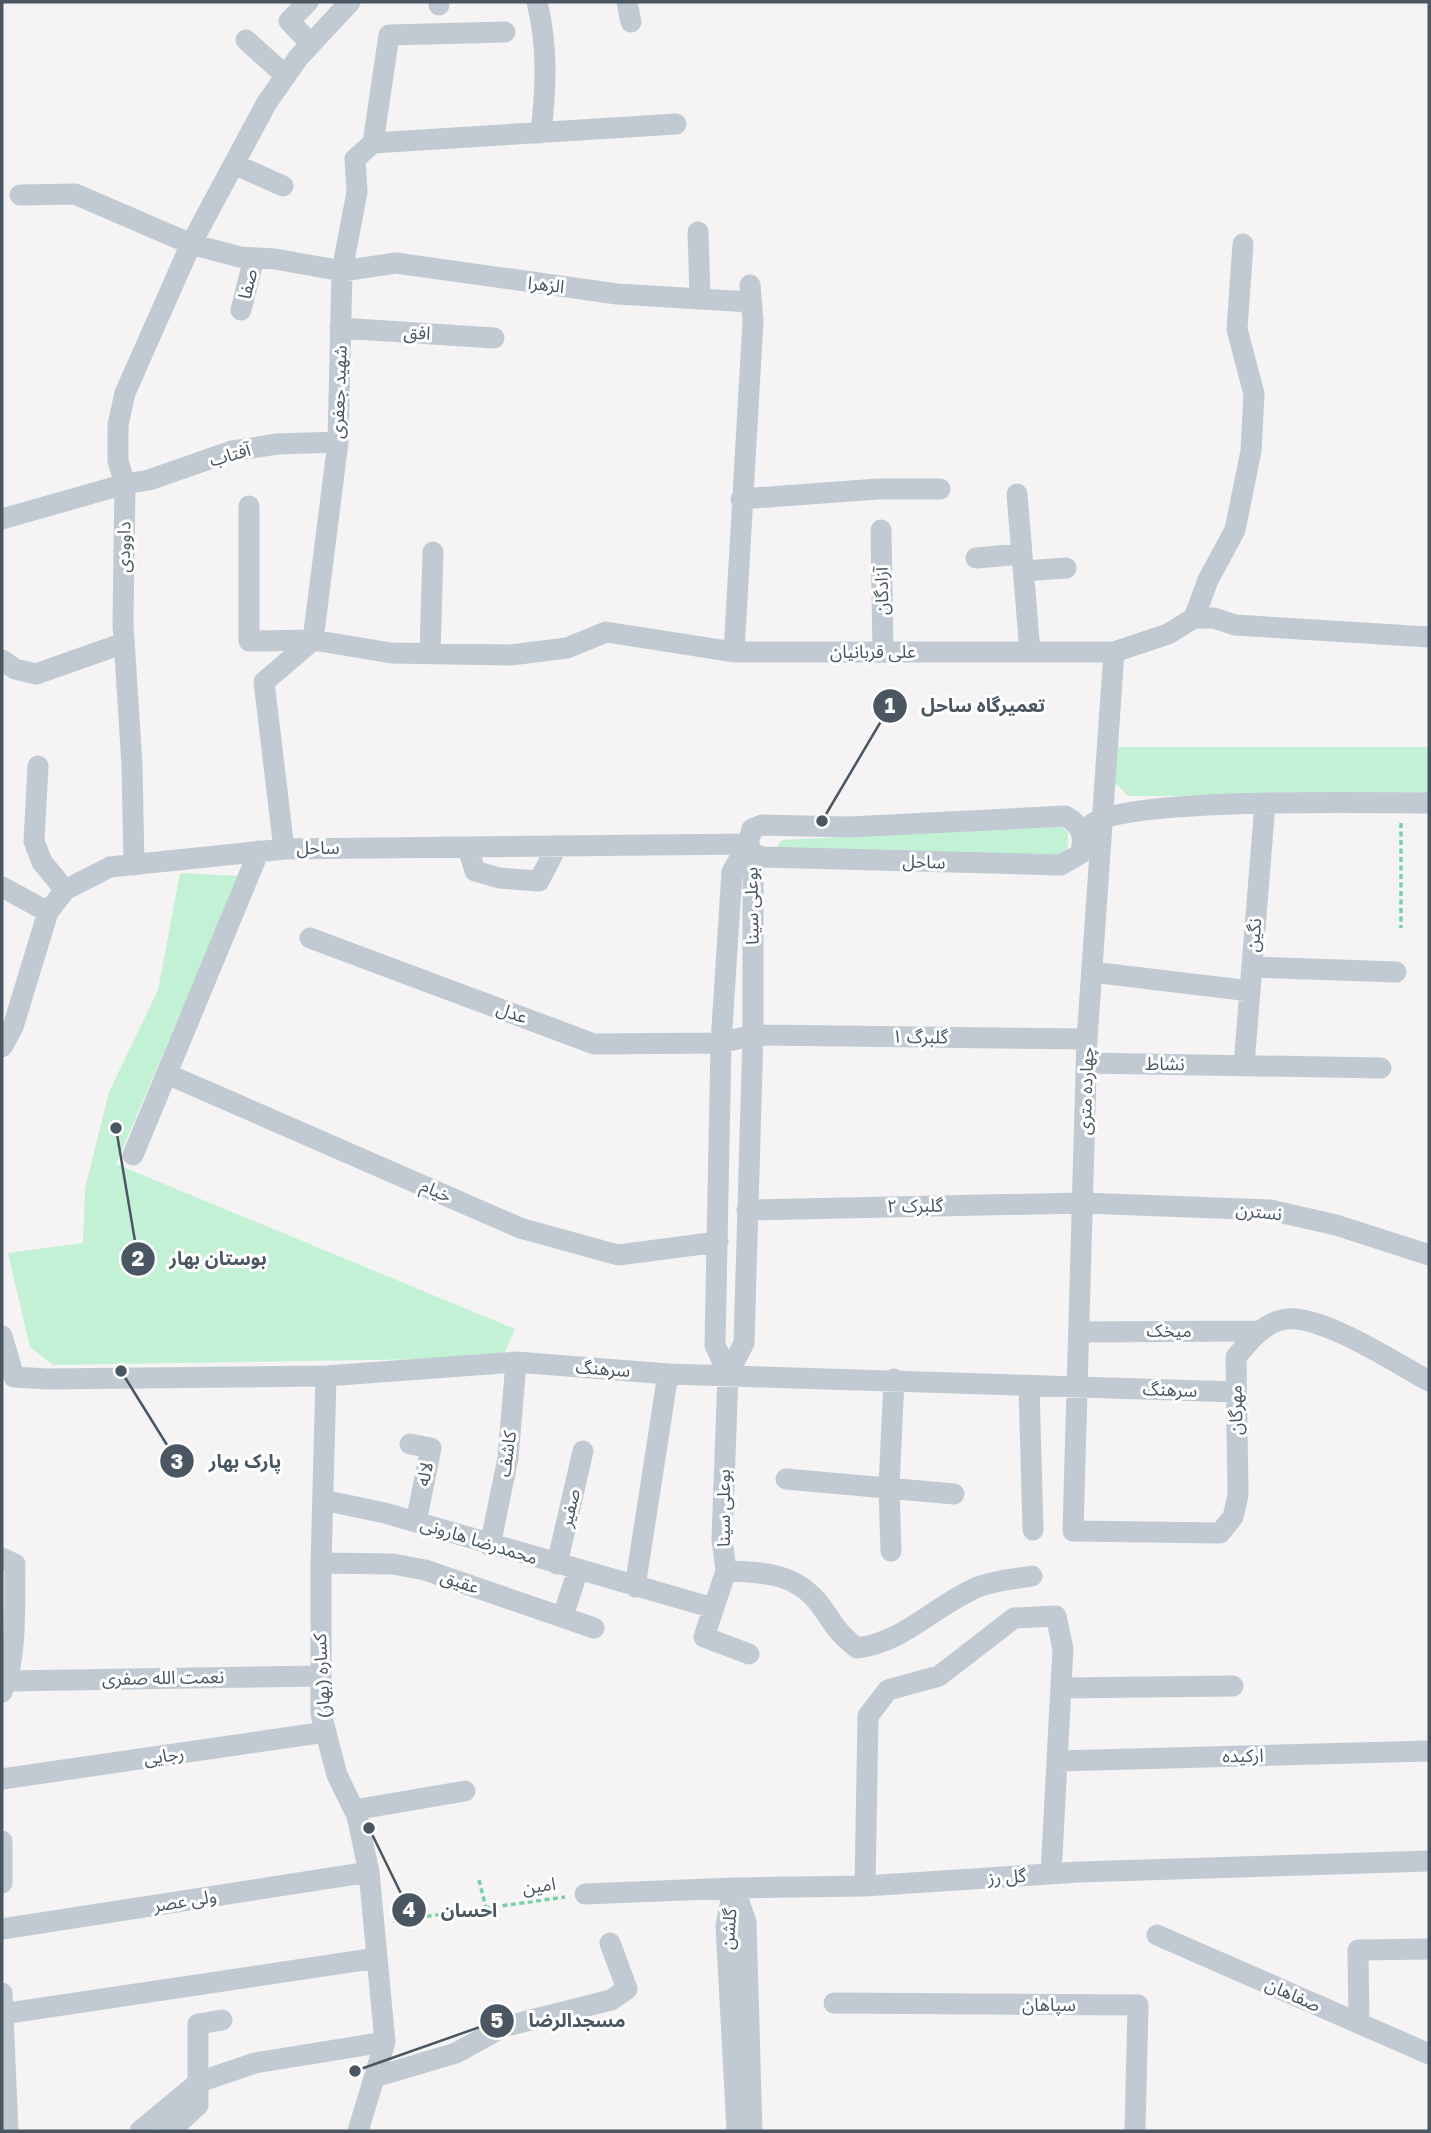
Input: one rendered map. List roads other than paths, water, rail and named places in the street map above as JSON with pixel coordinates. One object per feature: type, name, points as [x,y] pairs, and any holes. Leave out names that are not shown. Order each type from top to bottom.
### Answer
[{"type":"street","points":[[308,2],[289,20],[311,44]]},
{"type":"street","name":"داوودی","points":[[134,865],[124,643],[125,484],[118,460],[118,425],[125,393],[191,244],[236,165],[266,104],[311,44],[350,2]]},
{"type":"street","points":[[537,2],[545,40],[547,74],[541,133]]},
{"type":"street","name":"شهید جعفری","points":[[313,640],[338,442],[342,271],[357,192],[355,159],[373,143],[389,35],[505,32]]},
{"type":"street","points":[[246,40],[286,76]]},
{"type":"street","points":[[373,143],[676,124]]},
{"type":"street","points":[[236,165],[283,186]]},
{"type":"street","points":[[20,195],[75,194],[191,244],[254,258],[342,271]]},
{"type":"street","points":[[698,232],[700,297]]},
{"type":"street","points":[[1243,244],[1237,329],[1254,394],[1251,451],[1235,530],[1208,580],[1194,618],[1214,618],[1235,625],[1429,637]]},
{"type":"street","name":"صفا","points":[[241,310],[254,258]]},
{"type":"street","name":"الزهرا","points":[[342,271],[396,263],[617,294],[700,297],[750,294],[753,321],[734,652]]},
{"type":"street","name":"افق","points":[[341,328],[494,338]]},
{"type":"street","name":"آفتاب","points":[[2,519],[125,484],[149,480],[232,451],[276,444],[338,442]]},
{"type":"street","points":[[741,499],[878,489],[940,489]]},
{"type":"street","points":[[1017,494],[1030,652]]},
{"type":"street","name":"علی قربانیان","points":[[249,506],[249,640],[313,640],[391,653],[511,655],[567,648],[606,632],[734,652],[1114,652],[1168,634],[1194,618]]},
{"type":"street","name":"آزادگان","points":[[881,530],[883,652]]},
{"type":"street","points":[[430,653],[433,552]]},
{"type":"street","points":[[976,558],[1066,568]]},
{"type":"street","points":[[284,849],[264,682],[313,640]]},
{"type":"street","points":[[2,660],[15,669],[36,674],[124,643]]},
{"type":"street","name":"چهارده متری","points":[[1073,1531],[1087,1039],[1114,652]]},
{"type":"street","points":[[38,766],[34,841],[42,862],[65,890]]},
{"type":"street","name":"ساحل","points":[[1082,831],[1065,816],[849,827],[762,825],[752,830],[748,845],[752,853],[762,857],[1061,865],[1080,853],[1082,831],[1102,816],[1134,811],[1265,804],[1429,803]]},
{"type":"street","name":"نگین","points":[[1244,1065],[1265,804]]},
{"type":"street","name":"ساحل","points":[[2,1047],[13,1027],[48,912],[65,890],[110,867],[284,849],[748,845]]},
{"type":"street","name":"بوعلی سینا","points":[[748,845],[753,870],[753,1035],[744,1343],[728,1374],[722,1539],[726,1571],[704,1637],[749,1654]]},
{"type":"street","name":"بوعلی سینا","points":[[728,1374],[715,1345],[722,1042],[732,872],[748,845]]},
{"type":"street","points":[[468,848],[475,871],[499,878],[539,881],[556,848]]},
{"type":"street","points":[[133,1155],[259,851]]},
{"type":"street","points":[[2,887],[48,912]]},
{"type":"street","name":"عدل","points":[[310,938],[594,1044],[722,1042],[753,1035]]},
{"type":"street","points":[[1252,967],[1396,972]]},
{"type":"street","points":[[1092,972],[1250,991]]},
{"type":"street","name":"گلبرگ ۱","points":[[753,1035],[1087,1039]]},
{"type":"street","name":"نشاط","points":[[1086,1063],[1381,1068]]},
{"type":"street","name":"خیام","points":[[167,1074],[520,1228],[618,1255],[718,1242]]},
{"type":"street","name":"گلبرک ۲","points":[[747,1210],[1083,1203]]},
{"type":"street","name":"نسترن","points":[[1083,1203],[1270,1210],[1336,1225],[1429,1255]]},
{"type":"street","points":[[1259,1331],[1283,1320],[1313,1322],[1429,1381]]},
{"type":"street","name":"میخک","points":[[1079,1332],[1259,1331]]},
{"type":"street","name":"مهرگان","points":[[1073,1531],[1220,1532],[1233,1517],[1237,1495],[1236,1357],[1259,1331]]},
{"type":"street","name":"سرهنگ","points":[[2,1336],[8,1384],[326,1376],[516,1362],[668,1374],[894,1379],[1236,1392]]},
{"type":"street","name":"کاشف","points":[[490,1546],[508,1458],[516,1362]]},
{"type":"street","points":[[635,1587],[668,1374]]},
{"type":"street","name":"کساره (بهار)","points":[[326,1376],[319,1676],[321,1714],[337,1775],[354,1810],[369,1872],[385,2042],[358,2131]]},
{"type":"street","points":[[891,1550],[889,1488],[894,1379]]},
{"type":"street","points":[[1029,1385],[1033,1530]]},
{"type":"street","name":"لاله","points":[[410,1444],[431,1448],[416,1522]]},
{"type":"street","name":"صفیر","points":[[557,1564],[583,1451]]},
{"type":"street","points":[[786,1479],[954,1494]]},
{"type":"street","name":"محمدرضا هارونی","points":[[323,1500],[416,1522],[490,1546],[713,1608]]},
{"type":"street","points":[[2,1558],[15,1564],[14,1617],[4,1687]]},
{"type":"street","name":"عقیق","points":[[321,1563],[393,1564],[425,1570],[594,1628]]},
{"type":"street","points":[[563,1616],[578,1570]]},
{"type":"street","points":[[726,1571],[770,1572],[797,1582],[820,1605],[836,1631],[857,1648],[878,1645],[902,1634],[978,1587],[1032,1576]]},
{"type":"street","points":[[864,1886],[868,1716],[888,1690],[939,1676],[1014,1618],[1056,1616],[1063,1648],[1051,1874]]},
{"type":"street","name":"نعمت الله صفری","points":[[4,1687],[319,1676]]},
{"type":"street","points":[[1061,1688],[1233,1686]]},
{"type":"street","name":"رجایی","points":[[2,1779],[326,1732]]},
{"type":"street","name":"ارکیده","points":[[1057,1761],[1429,1751]]},
{"type":"street","points":[[354,1810],[465,1791]]},
{"type":"street","points":[[2,1841],[2,1883]]},
{"type":"street","name":"گل رز","points":[[585,1894],[864,1886],[1051,1874],[1429,1861]]},
{"type":"street","name":"ولی عصر","points":[[2,1929],[369,1872]]},
{"type":"street","name":"گلشن","points":[[734,1888],[726,1924],[737,2131]]},
{"type":"street","name":"گلشن","points":[[734,1888],[746,1922],[752,2131]]},
{"type":"street","name":"صفاهان","points":[[1157,1935],[1429,2054]]},
{"type":"street","points":[[375,2077],[456,2053],[503,2027],[611,2000],[627,1989],[610,1942]]},
{"type":"street","points":[[1359,2023],[1358,1950],[1429,1949]]},
{"type":"street","points":[[2,2014],[377,1958]]},
{"type":"street","points":[[2,1993],[12,2131]]},
{"type":"street","name":"سپاهان","points":[[834,2003],[1139,2005],[1135,2131]]},
{"type":"street","points":[[170,2131],[198,2105],[198,2024],[222,2020]]},
{"type":"street","points":[[139,2131],[199,2082],[255,2063],[385,2042]]},
{"type":"place","name":"تعمیرگاه ساحل","points":[[822,821]]},
{"type":"place","name":"بوستان بهار","points":[[116,1128]]},
{"type":"place","name":"پارک بهار","points":[[121,1371]]},
{"type":"place","name":"احسان","points":[[369,1828]]},
{"type":"place","name":"مسجدالرضا","points":[[355,2071]]}]
